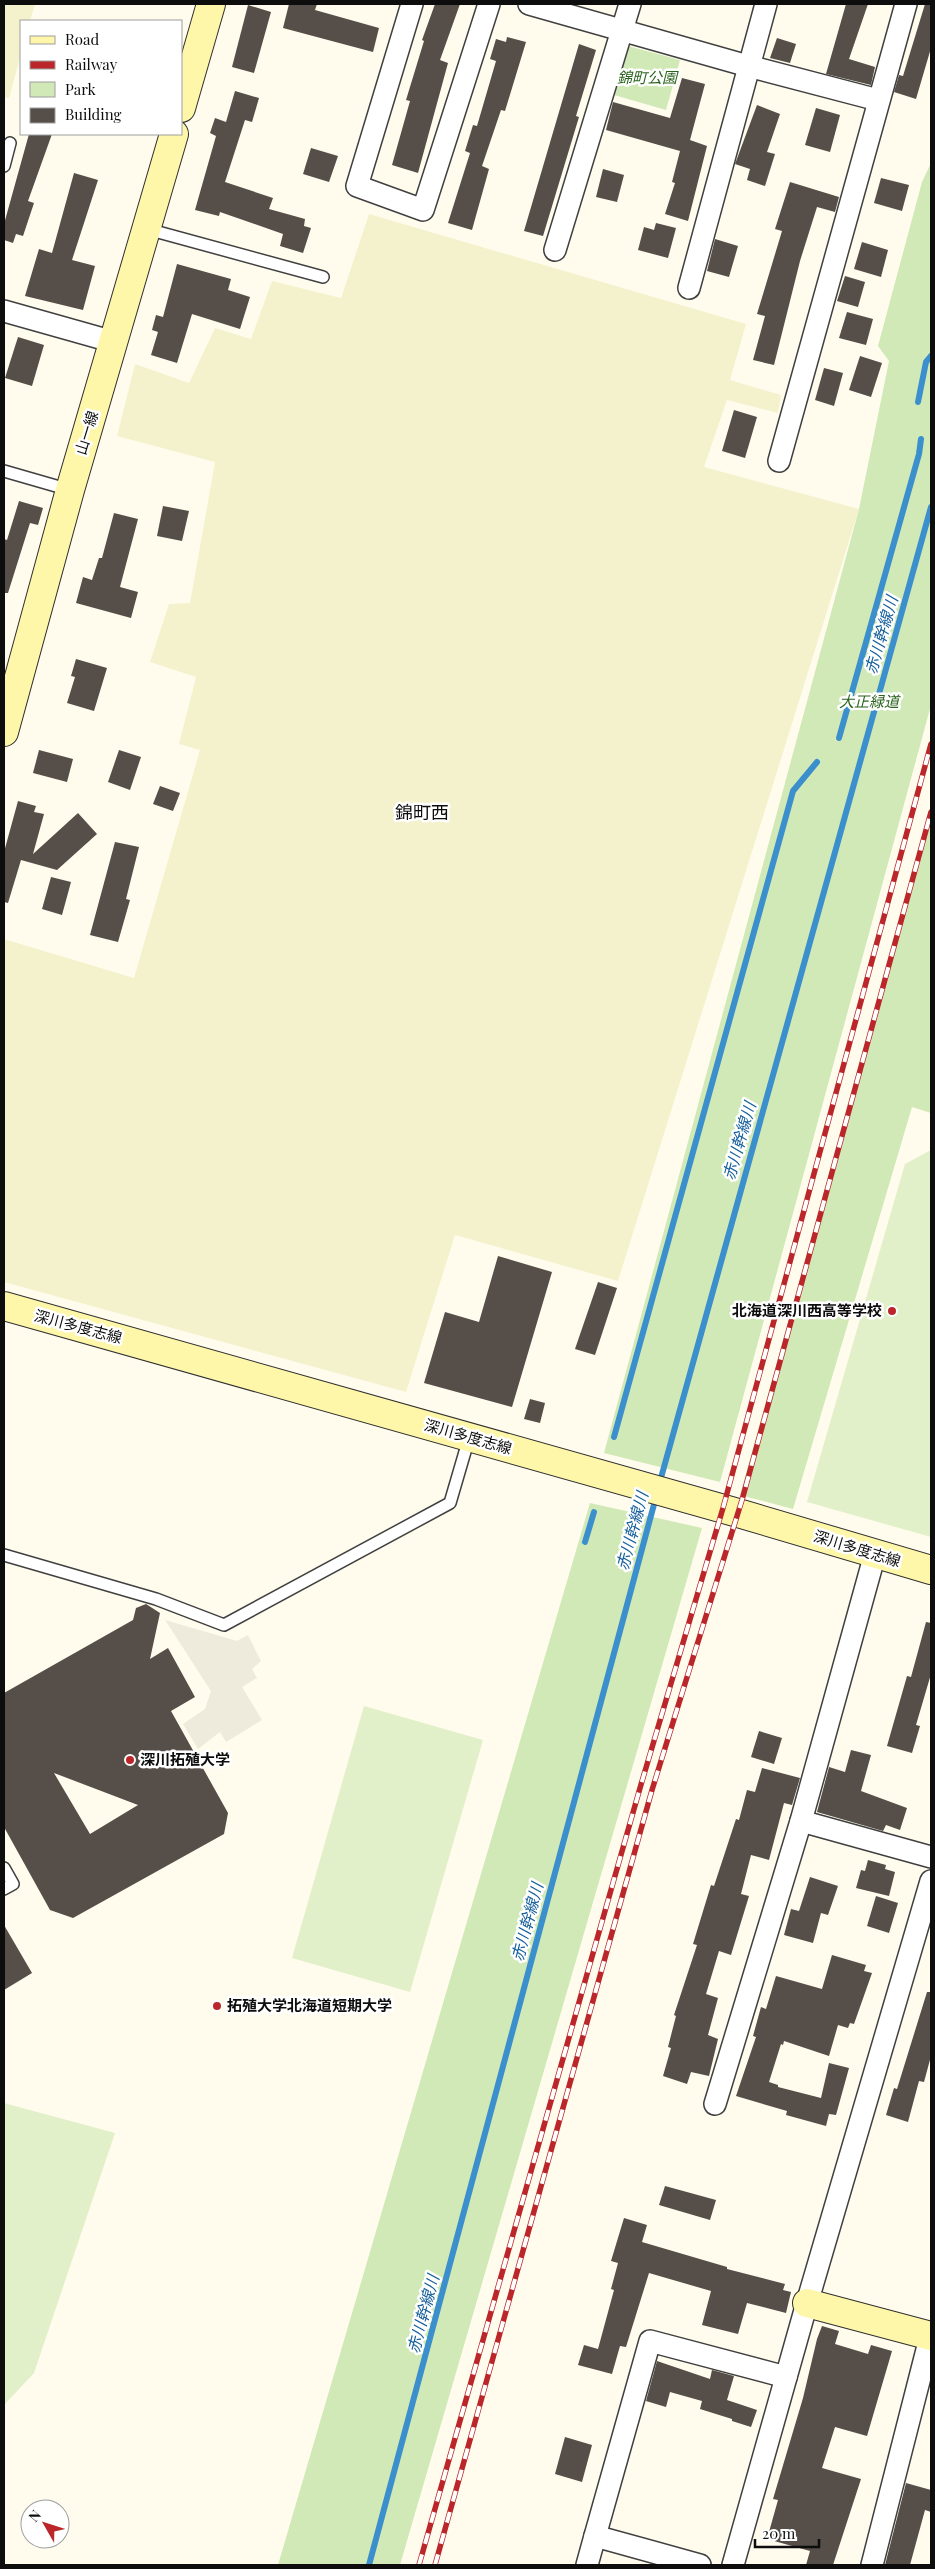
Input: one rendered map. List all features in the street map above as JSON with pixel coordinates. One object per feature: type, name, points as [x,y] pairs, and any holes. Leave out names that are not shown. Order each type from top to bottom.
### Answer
[{"type":"main road","points":[[182,105],[211,4]]},
{"type":"main road","name":"山一線","points":[[4,732],[70,490],[174,135]]},
{"type":"main road","name":"深川多度志線","points":[[4,1306],[468,1438],[738,1512],[931,1570]]},
{"type":"main road","points":[[807,2303],[931,2335]]},
{"type":"street","points":[[412,4],[357,186],[422,210],[489,4]]},
{"type":"street","points":[[528,4],[748,66],[878,100]]},
{"type":"street","points":[[555,250],[630,4]]},
{"type":"street","points":[[689,288],[766,4]]},
{"type":"street","points":[[778,462],[906,4]]},
{"type":"street","points":[[4,311],[114,342]]},
{"type":"street","points":[[715,2104],[801,1821],[875,1554]]},
{"type":"street","points":[[801,1821],[931,1857]]},
{"type":"street","points":[[733,2565],[807,2303],[931,1881]]},
{"type":"street","points":[[872,2565],[931,2335]]},
{"type":"street","points":[[586,2565],[650,2341],[786,2378]]},
{"type":"street","points":[[595,2536],[700,2565]]},
{"type":"lane","points":[[4,166],[10,143]]},
{"type":"lane","points":[[146,229],[323,277]]},
{"type":"lane","points":[[4,471],[70,490]]},
{"type":"lane","points":[[4,1555],[156,1599],[224,1625],[450,1503],[468,1438]]},
{"type":"lane","points":[[4,1868],[13,1884],[4,1889]]},
{"type":"shaded area","points":[[4,4],[35,4],[30,20],[20,20],[20,58],[9,98],[4,97]]},
{"type":"shaded area","points":[[369,214],[746,324],[730,380],[781,395],[778,413],[727,400],[704,467],[859,509],[618,1281],[455,1235],[406,1392],[4,1282],[4,939],[134,978],[200,750],[179,744],[196,677],[150,662],[169,604],[190,603],[215,462],[117,436],[135,364],[189,383],[215,328],[251,339],[272,281],[341,298]]},
{"type":"shaded area","points":[[165,1620],[237,1641],[248,1635],[261,1661],[252,1669],[257,1678],[242,1687],[262,1720],[226,1742],[220,1732],[198,1749],[183,1724],[205,1709],[211,1691]]},
{"type":"green space","name":"錦町公園","points":[[628,46],[680,60],[666,110],[614,95]]},
{"type":"green space","name":"大正緑道","points":[[931,163],[931,705],[720,1482],[604,1453],[859,509],[889,361],[878,346],[922,182]]},
{"type":"green space","points":[[931,811],[931,1113],[912,1107],[793,1509],[740,1495]]},
{"type":"green space","name":"北海道深川西高等学校","points":[[931,1150],[931,1537],[807,1502],[905,1164]]},
{"type":"green space","points":[[590,1503],[702,1528],[400,2565],[278,2565]]},
{"type":"green space","points":[[364,1706],[483,1740],[410,1992],[292,1958]]},
{"type":"green space","points":[[4,2103],[115,2133],[34,2373],[4,2405]]},
{"type":"building","points":[[289,4],[317,4],[315,10],[379,28],[373,52],[283,28]]},
{"type":"building","points":[[435,4],[460,4],[440,60],[448,63],[418,173],[392,165],[410,101],[406,100],[424,41],[422,40]]},
{"type":"building","points":[[846,4],[868,4],[849,59],[875,67],[871,85],[826,74]]},
{"type":"building","points":[[925,4],[931,4],[931,48],[916,99],[894,92],[899,75],[903,76]]},
{"type":"building","points":[[248,5],[271,12],[254,73],[232,67]]},
{"type":"building","points":[[507,37],[526,42],[505,111],[501,110],[482,166],[489,169],[472,230],[448,223],[470,153],[465,151],[473,125],[477,126],[496,61],[490,59],[496,39],[506,42]]},
{"type":"building","points":[[777,38],[796,44],[790,63],[770,58]]},
{"type":"building","points":[[579,44],[596,50],[576,116],[579,117],[543,236],[524,231]]},
{"type":"building","points":[[682,78],[705,84],[690,140],[707,146],[688,221],[665,214],[675,183],[672,182],[680,151],[606,130],[613,102],[670,118]]},
{"type":"building","points":[[235,91],[259,98],[252,122],[245,120],[225,182],[273,198],[269,209],[305,219],[304,226],[311,228],[303,253],[280,246],[283,234],[220,212],[219,216],[195,210],[216,136],[210,133],[215,118],[226,122]]},
{"type":"building","points":[[757,105],[780,114],[767,152],[775,154],[765,186],[747,180],[750,169],[735,164]]},
{"type":"building","points":[[816,108],[840,115],[830,152],[805,145]]},
{"type":"building","points":[[29,135],[52,135],[28,201],[34,203],[23,236],[16,234],[13,243],[4,240],[4,224]]},
{"type":"building","points":[[311,148],[338,156],[329,182],[303,174]]},
{"type":"building","points":[[603,169],[624,175],[617,202],[596,197]]},
{"type":"building","points":[[74,173],[98,180],[72,260],[95,266],[83,310],[25,296],[39,249],[52,253]]},
{"type":"building","points":[[881,178],[909,185],[902,211],[874,203]]},
{"type":"building","points":[[790,182],[839,197],[835,212],[817,207],[800,261],[774,365],[753,360],[765,316],[757,314],[782,231],[775,229]]},
{"type":"building","points":[[656,223],[676,228],[668,258],[638,250],[644,227],[654,230]]},
{"type":"building","points":[[715,239],[738,246],[729,277],[707,271]]},
{"type":"building","points":[[862,242],[888,250],[881,277],[854,269]]},
{"type":"building","points":[[177,264],[231,279],[228,290],[250,297],[240,329],[192,314],[177,363],[151,355],[158,332],[152,330],[156,315],[163,317]]},
{"type":"building","points":[[845,276],[865,282],[858,307],[837,301]]},
{"type":"building","points":[[847,312],[873,319],[866,345],[839,338]]},
{"type":"building","points":[[18,337],[44,345],[32,386],[5,378]]},
{"type":"building","points":[[860,356],[882,363],[871,397],[849,390]]},
{"type":"building","points":[[824,368],[843,373],[834,406],[815,400]]},
{"type":"building","points":[[734,410],[757,417],[745,458],[722,451]]},
{"type":"building","points":[[19,501],[43,508],[38,525],[30,523],[8,593],[4,593],[4,539],[7,540]]},
{"type":"building","points":[[163,506],[189,511],[182,541],[157,536]]},
{"type":"building","points":[[114,513],[138,519],[120,587],[138,592],[131,618],[76,603],[83,577],[92,580],[99,558],[102,558]]},
{"type":"building","points":[[76,659],[107,668],[94,711],[67,703],[75,677],[71,676]]},
{"type":"building","points":[[39,750],[73,759],[67,782],[33,773]]},
{"type":"building","points":[[119,750],[141,757],[130,790],[108,782]]},
{"type":"building","points":[[160,786],[180,793],[173,811],[153,804]]},
{"type":"building","points":[[18,801],[36,806],[34,812],[44,814],[33,854],[78,813],[97,834],[57,870],[21,860],[8,903],[4,902],[4,852]]},
{"type":"building","points":[[115,842],[139,847],[126,899],[130,900],[118,942],[90,935]]},
{"type":"building","points":[[51,877],[71,882],[62,915],[42,909]]},
{"type":"building","points":[[498,1256],[552,1272],[512,1407],[424,1383],[445,1312],[479,1322]]},
{"type":"building","points":[[598,1282],[617,1288],[595,1355],[575,1349]]},
{"type":"building","points":[[530,1399],[545,1403],[540,1423],[524,1419]]},
{"type":"building","name":"深川拓殖大学","points":[[146,1604],[160,1613],[150,1659],[168,1648],[195,1697],[171,1711],[228,1813],[224,1834],[73,1918],[50,1910],[4,1827],[4,1693],[133,1620],[136,1608]],"holes":[[[54,1773],[138,1805],[90,1834]]]},
{"type":"building","points":[[926,1622],[931,1623],[931,1674],[916,1725],[920,1726],[912,1753],[887,1746],[907,1676],[911,1677]]},
{"type":"building","points":[[759,1731],[782,1738],[774,1764],[751,1757]]},
{"type":"building","points":[[851,1750],[871,1755],[861,1791],[907,1808],[900,1830],[886,1825],[883,1831],[817,1812],[829,1767],[845,1772]]},
{"type":"building","points":[[762,1768],[800,1778],[792,1805],[784,1803],[769,1860],[751,1855],[741,1894],[749,1896],[731,1955],[719,1951],[706,1994],[718,1998],[708,2035],[718,2039],[709,2076],[691,2072],[687,2084],[663,2076],[671,2048],[668,2047],[676,2016],[674,2015],[697,1945],[693,1944],[711,1885],[714,1886],[736,1819],[739,1820],[747,1790],[755,1792]]},
{"type":"building","points":[[868,1860],[886,1865],[885,1869],[895,1872],[889,1896],[856,1888],[861,1870],[865,1871]]},
{"type":"building","points":[[810,1877],[838,1886],[828,1915],[821,1913],[813,1943],[784,1935],[791,1909],[799,1911]]},
{"type":"building","points":[[876,1896],[898,1903],[889,1933],[867,1926]]},
{"type":"building","points":[[4,1925],[32,1973],[4,1990]]},
{"type":"building","points":[[832,1955],[866,1965],[864,1971],[872,1973],[854,2024],[850,2023],[848,2028],[838,2025],[829,2056],[784,2041],[783,2045],[781,2044],[769,2082],[778,2085],[778,2087],[821,2098],[829,2063],[849,2068],[836,2115],[829,2114],[826,2126],[786,2115],[787,2111],[736,2096],[756,2037],[753,2036],[761,2007],[766,2009],[776,1976],[822,1989]]},
{"type":"building","points":[[927,1992],[931,1992],[931,2056],[924,2082],[919,2081],[908,2122],[886,2115],[894,2088],[897,2089]]},
{"type":"building","points":[[665,2186],[716,2200],[710,2220],[659,2205]]},
{"type":"building","points":[[624,2218],[647,2225],[642,2242],[727,2267],[727,2269],[785,2284],[783,2290],[791,2292],[786,2313],[747,2303],[738,2334],[702,2325],[711,2291],[649,2273],[626,2347],[620,2346],[612,2374],[578,2365],[584,2345],[598,2349],[614,2290],[611,2289],[618,2263],[611,2261]]},
{"type":"building","points":[[822,2326],[839,2331],[835,2344],[868,2354],[871,2345],[892,2351],[867,2436],[835,2427],[822,2468],[861,2479],[833,2565],[806,2565],[810,2551],[767,2539],[778,2500],[773,2499]]},
{"type":"building","points":[[657,2361],[710,2379],[712,2370],[734,2376],[727,2400],[757,2410],[751,2427],[700,2409],[702,2401],[670,2392],[666,2407],[646,2401]]},
{"type":"building","points":[[565,2437],[592,2445],[582,2482],[555,2474]]},
{"type":"building","points":[[906,2483],[931,2490],[931,2512],[925,2510],[910,2565],[885,2565]]},
{"type":"waterway","points":[[918,402],[926,362],[931,356]]},
{"type":"waterway","points":[[839,738],[919,454],[921,439]]},
{"type":"waterway","name":"赤川幹線川","points":[[659,1485],[931,507]]},
{"type":"waterway","points":[[614,1437],[793,791],[817,762]]},
{"type":"waterway","name":"赤川幹線川","points":[[369,2565],[656,1497]]},
{"type":"waterway","points":[[585,1542],[594,1512]]},
{"type":"railway","points":[[419,2565],[640,1788],[723,1508],[931,744]]},
{"type":"railway","points":[[435,2565],[652,1790],[742,1500],[931,812]]},
{"type":"place","name":"北海道深川西高等学校","points":[[892,1311]]},
{"type":"place","name":"深川拓殖大学","points":[[130,1760]]},
{"type":"place","name":"拓殖大学北海道短期大学","points":[[217,2006]]},
{"type":"district","name":"錦町西","points":[[422,813]]}]
